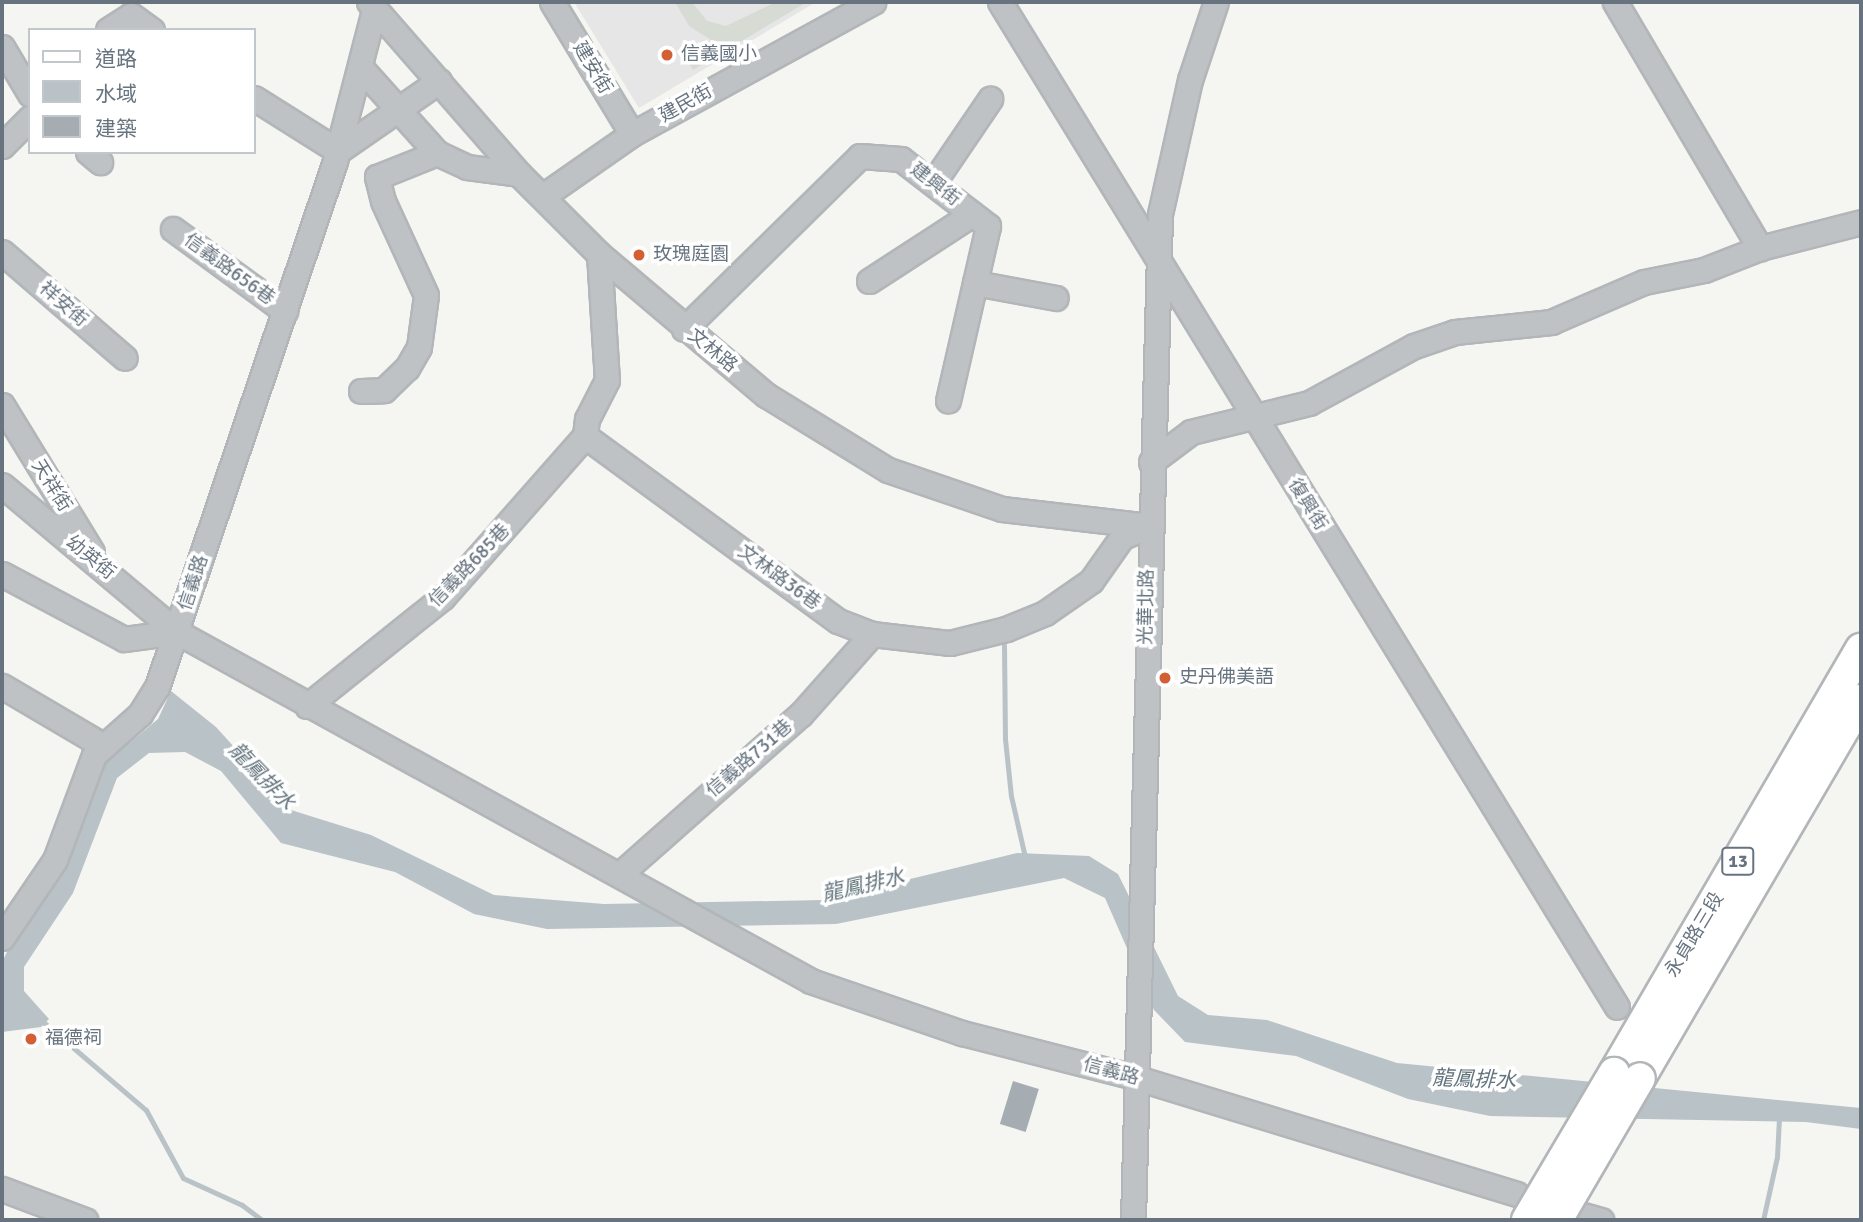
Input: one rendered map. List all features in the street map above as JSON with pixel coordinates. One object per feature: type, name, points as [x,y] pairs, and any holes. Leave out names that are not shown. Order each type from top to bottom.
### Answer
[{"type":"main road","name":"永貞路三段","points":[[1580,1219],[1627,1075],[1861,649]]},
{"type":"main road","name":"永貞路三段","points":[[1522,1207],[1627,1075],[1861,700]]},
{"type":"street","name":"建安街","points":[[552,2],[632,134]]},
{"type":"street","name":"建民街","points":[[543,196],[632,134],[873,2]]},
{"type":"street","name":"光華北路","points":[[1133,1212],[1134,1077],[1144,915],[1150,462],[1158,262],[1166,187],[1190,80],[1216,2]]},
{"type":"street","points":[[1615,2],[1760,248]]},
{"type":"street","name":"復興街","points":[[1010,5],[1158,262],[1617,1007]]},
{"type":"street","name":"信義路","points":[[371,6],[361,68],[338,151],[177,632],[307,706],[620,874],[811,981],[962,1033],[1134,1077],[1522,1207]]},
{"type":"street","name":"文林路","points":[[371,6],[519,174],[599,254],[684,329],[766,395],[887,470],[1002,509],[1149,526]]},
{"type":"street","points":[[111,28],[131,15],[149,28]]},
{"type":"street","points":[[2,47],[28,91]]},
{"type":"street","points":[[361,68],[400,108],[437,153],[467,167],[519,174]]},
{"type":"street","points":[[256,99],[338,151],[439,81]]},
{"type":"street","points":[[933,183],[990,100]]},
{"type":"street","points":[[2,146],[28,120]]},
{"type":"street","points":[[361,391],[384,390],[407,368],[419,347],[426,295],[383,201],[377,177],[437,153]]},
{"type":"street","name":"建興街","points":[[684,329],[860,156],[901,159],[988,226],[948,400]]},
{"type":"street","points":[[869,281],[972,214]]},
{"type":"street","points":[[1150,462],[1191,432],[1309,403],[1414,346],[1455,332],[1551,322],[1644,282],[1704,270],[1760,248],[1861,222]]},
{"type":"street","name":"信義路656巷","points":[[173,229],[285,311]]},
{"type":"street","name":"祥安街","points":[[2,252],[125,358]]},
{"type":"street","points":[[585,436],[587,419],[607,380],[599,254]]},
{"type":"street","points":[[975,283],[1056,298]]},
{"type":"street","name":"天祥街","points":[[2,405],[101,566]]},
{"type":"street","name":"文林路36巷","points":[[585,436],[838,621],[872,634],[950,643],[1006,629],[1045,613],[1091,581],[1122,537],[1149,526]]},
{"type":"street","name":"信義路685巷","points":[[307,706],[443,597],[585,436]]},
{"type":"street","name":"幼英街","points":[[2,485],[177,632]]},
{"type":"street","points":[[2,574],[124,639],[177,632],[157,687],[140,713],[94,755],[55,860],[2,938]]},
{"type":"street","name":"信義路731巷","points":[[620,874],[801,715],[872,634]]},
{"type":"street","points":[[2,686],[104,746]]},
{"type":"street","points":[[2,1189],[85,1220]]},
{"type":"shaded area","name":"信義國小","points":[[574,2],[816,2],[639,108]]},
{"type":"shaded area","points":[[675,2],[692,2],[707,21],[726,26],[776,2],[807,2],[693,70],[686,58],[711,40],[689,26]]},
{"type":"water","name":"龍鳳排水","points":[[171,691],[216,727],[291,810],[371,835],[494,895],[604,904],[824,900],[1017,853],[1089,856],[1118,874],[1178,996],[1208,1015],[1267,1020],[1397,1063],[1861,1108],[1861,1129],[1806,1122],[1490,1116],[1408,1099],[1296,1056],[1185,1042],[1154,1010],[1105,898],[1064,878],[836,924],[547,929],[474,914],[395,872],[281,843],[221,771],[185,752],[149,753],[117,778],[73,893],[24,967],[24,991],[49,1019],[41,1027],[2,1032],[2,962],[90,787],[106,763],[158,719]]},
{"type":"building","points":[[1013,1081],[1039,1089],[1026,1132],[1000,1124]]},
{"type":"waterway","points":[[1004,645],[1005,739],[1011,796],[1025,857]]},
{"type":"waterway","points":[[42,1021],[146,1110],[183,1178],[242,1205],[262,1220]]},
{"type":"waterway","points":[[1763,1220],[1777,1157],[1779,1117]]},
{"type":"place","name":"信義國小","points":[[667,55]]},
{"type":"place","name":"玫瑰庭園","points":[[639,255]]},
{"type":"place","name":"史丹佛美語","points":[[1165,678]]},
{"type":"place","name":"福德祠","points":[[31,1039]]}]
